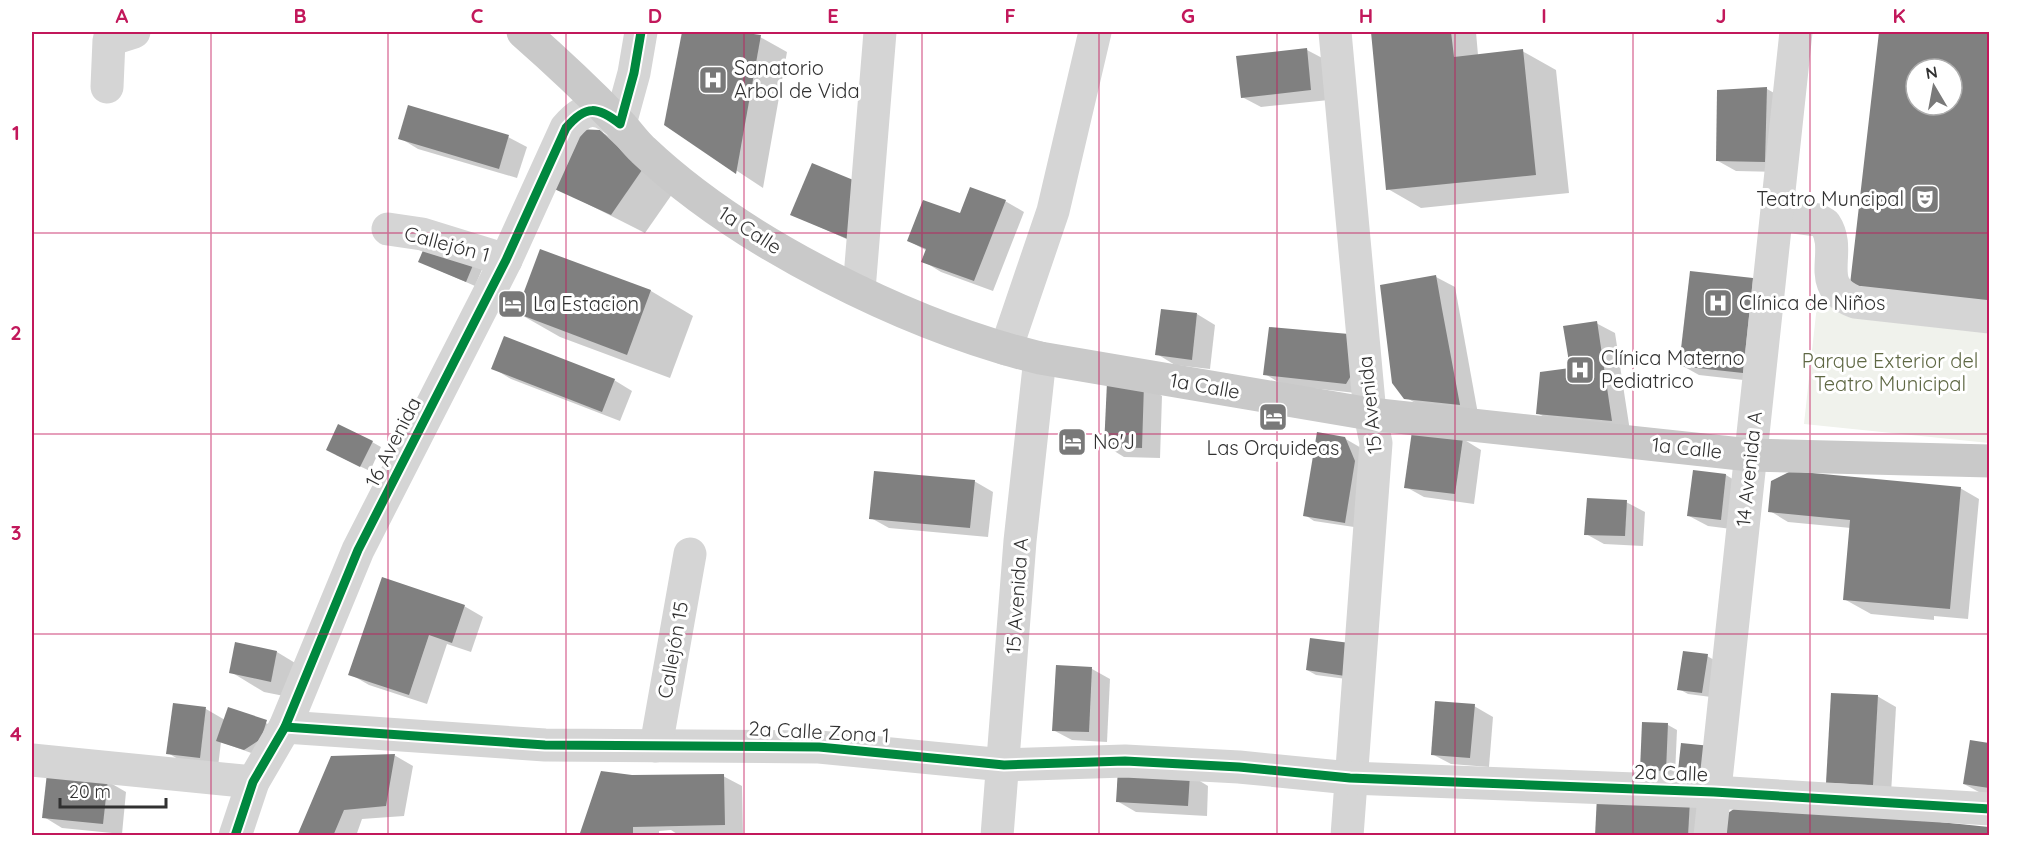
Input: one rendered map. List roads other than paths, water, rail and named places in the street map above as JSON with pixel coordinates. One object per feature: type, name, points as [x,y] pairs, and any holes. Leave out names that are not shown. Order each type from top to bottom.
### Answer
[{"type":"main road","name":"1a Calle","points":[[523,32],[620,124],[642,150],[681,182],[750,231],[803,263],[859,290],[920,318],[1006,349],[1040,358],[1370,414],[1750,455],[1989,461]]},
{"type":"street","points":[[106,87],[109,40],[135,32]]},
{"type":"street","points":[[620,124],[634,73],[641,32]]},
{"type":"street","points":[[859,290],[880,32]]},
{"type":"street","points":[[1006,349],[1053,212],[1095,32]]},
{"type":"street","name":"15 Avenida","points":[[1335,32],[1370,414],[1376,443],[1347,836]]},
{"type":"street","name":"14 Avenida A","points":[[1710,836],[1796,32]]},
{"type":"street","name":"16 Avenida","points":[[235,836],[253,782],[285,727],[358,550],[506,260],[566,128],[574,118],[591,110],[602,110],[620,124]]},
{"type":"street","points":[[1777,215],[1818,220],[1825,224],[1833,242],[1831,281],[1842,297],[1855,302],[1989,317]]},
{"type":"street","name":"Callejón 1","points":[[388,229],[422,234],[506,260]]},
{"type":"street","name":"15 Avenida A","points":[[997,836],[1020,542],[1040,358]]},
{"type":"street","name":"Callejón 15","points":[[656,746],[690,554]]},
{"type":"street","name":"2a Calle Zona 1","points":[[285,727],[545,745],[819,747],[1004,765],[1125,761],[1239,767],[1350,778]]},
{"type":"street","points":[[32,760],[253,782]]},
{"type":"street","name":"2a Calle","points":[[1350,778],[1714,792],[1989,809]]},
{"type":"place","name":"Sanatorio Arbol de Vida","points":[[713,80]]},
{"type":"place","name":"Teatro Muncipal","points":[[1925,199]]},
{"type":"place","name":"Clínica de Niños","points":[[1718,303]]},
{"type":"place","name":"La Estacion","points":[[512,304]]},
{"type":"place","name":"Clínica Materno Pediatrico","points":[[1580,370]]},
{"type":"place","name":"Las Orquideas","points":[[1273,417]]},
{"type":"place","name":"No'J","points":[[1072,442]]},
{"type":"park label","name":"Parque Exterior del Teatro Municipal","points":[[1890,372]]}]
